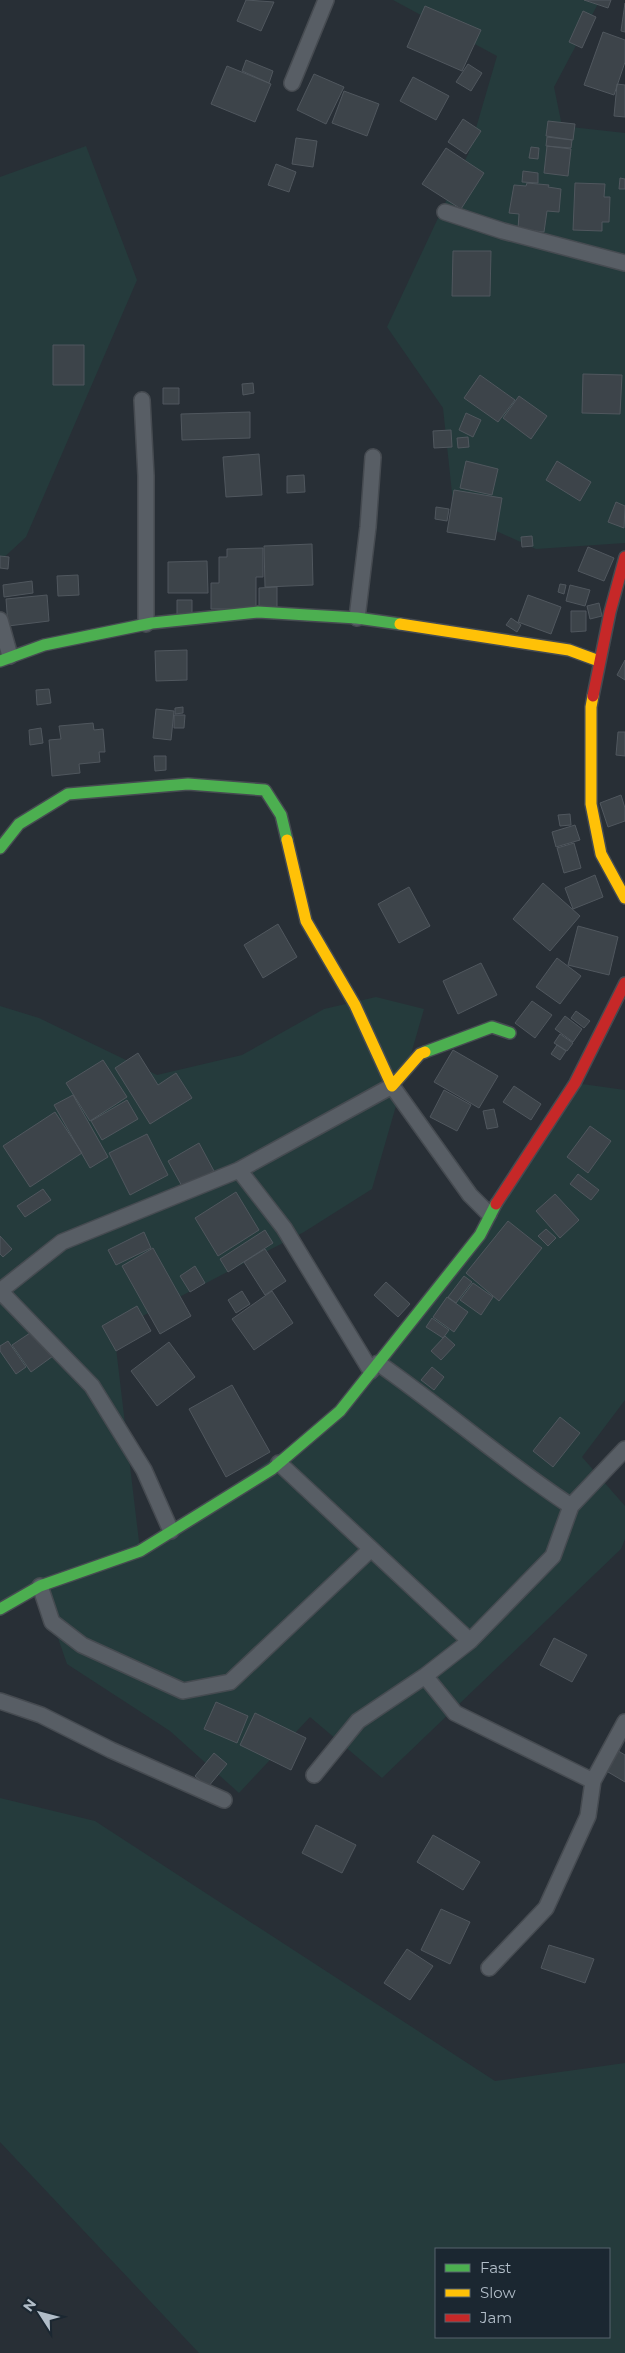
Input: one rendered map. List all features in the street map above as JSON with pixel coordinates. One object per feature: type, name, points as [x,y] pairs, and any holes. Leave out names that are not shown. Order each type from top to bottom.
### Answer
[{"type":"street","points":[[292,83],[326,0]]},
{"type":"street","points":[[445,212],[503,231],[625,263]]},
{"type":"street","points":[[142,400],[146,476],[146,624]]},
{"type":"street","points":[[357,618],[368,527],[373,456]]},
{"type":"street","points":[[625,557],[599,660],[591,707],[591,804],[602,854],[625,898]]},
{"type":"street","points":[[0,620],[5,658],[44,645],[146,624],[258,612],[357,618],[569,650],[599,660]]},
{"type":"street","points":[[0,848],[19,824],[68,794],[188,784],[265,790],[281,815],[306,921],[355,1004],[392,1086],[470,1195],[489,1214]]},
{"type":"street","points":[[0,1609],[40,1586],[140,1551],[279,1463],[340,1411],[480,1235],[489,1214],[575,1083],[625,983]]},
{"type":"street","points":[[171,1531],[144,1470],[92,1386],[0,1291],[62,1242],[239,1170],[392,1086],[420,1054],[492,1028],[510,1033]]},
{"type":"street","points":[[239,1170],[284,1228],[374,1367],[428,1398],[527,1477],[571,1506]]},
{"type":"street","points":[[314,1775],[358,1721],[425,1676],[470,1641],[553,1556],[571,1506],[625,1449]]},
{"type":"street","points":[[279,1463],[470,1641]]},
{"type":"street","points":[[40,1586],[52,1622],[82,1645],[183,1691],[230,1682],[371,1549]]},
{"type":"street","points":[[425,1676],[455,1713],[593,1781]]},
{"type":"street","points":[[0,1701],[41,1715],[111,1750],[224,1800]]},
{"type":"street","points":[[489,1968],[546,1908],[588,1816],[593,1781],[625,1722]]},
{"type":"green space","points":[[393,0],[600,0],[554,87],[562,126],[625,133],[625,543],[536,549],[454,512],[443,408],[387,327],[469,152],[497,56]]},
{"type":"green space","points":[[86,146],[137,280],[26,537],[0,561],[0,177]]},
{"type":"green space","points":[[376,997],[424,1009],[372,1189],[304,1232],[114,1331],[140,1550],[340,1411],[480,1235],[575,1083],[625,1090],[625,1400],[582,1457],[625,1506],[625,1539],[621,1549],[382,1778],[310,1717],[239,1793],[170,1731],[67,1664],[40,1586],[0,1612],[0,1006],[39,1018],[157,1075],[242,1055],[324,1009]]},
{"type":"green space","points":[[0,1798],[95,1821],[495,2081],[625,2063],[625,2353],[199,2353],[0,2142]]},
{"type":"building","points":[[246,0],[274,2],[261,31],[237,21]]},
{"type":"building","points":[[584,0],[611,0],[608,8]]},
{"type":"building","points":[[625,3],[625,32],[621,31]]},
{"type":"building","points":[[425,6],[481,30],[462,71],[407,47]]},
{"type":"building","points":[[583,11],[596,17],[582,48],[569,42]]},
{"type":"building","points":[[603,32],[625,40],[625,62],[614,95],[584,85]]},
{"type":"building","points":[[246,60],[273,71],[269,83],[242,71]]},
{"type":"building","points":[[468,64],[482,73],[471,91],[456,82]]},
{"type":"building","points":[[227,66],[271,84],[255,122],[211,104]]},
{"type":"building","points":[[314,74],[344,87],[326,124],[297,110]]},
{"type":"building","points":[[413,77],[449,96],[436,120],[400,101]]},
{"type":"building","points":[[617,84],[625,85],[625,117],[614,116]]},
{"type":"building","points":[[344,91],[379,104],[367,136],[332,123]]},
{"type":"building","points":[[463,119],[481,131],[466,154],[448,142]]},
{"type":"building","points":[[548,121],[575,124],[573,140],[546,136]]},
{"type":"building","points":[[547,137],[572,140],[571,148],[546,146]]},
{"type":"building","points":[[296,138],[317,141],[313,167],[292,164]]},
{"type":"building","points":[[547,146],[571,149],[568,176],[544,173]]},
{"type":"building","points":[[531,147],[539,148],[538,159],[529,158]]},
{"type":"building","points":[[446,148],[484,173],[461,209],[422,184]]},
{"type":"building","points":[[276,164],[296,172],[289,192],[268,185]]},
{"type":"building","points":[[523,171],[538,173],[538,183],[522,182]]},
{"type":"building","points":[[620,178],[625,179],[625,189],[619,189]]},
{"type":"building","points":[[527,183],[549,185],[548,187],[561,189],[559,212],[547,211],[544,232],[518,229],[519,214],[509,213],[514,185],[526,186]]},
{"type":"building","points":[[575,183],[605,184],[604,197],[610,197],[609,222],[602,222],[602,231],[573,230]]},
{"type":"building","points":[[453,251],[491,251],[490,296],[452,296]]},
{"type":"building","points":[[53,345],[84,345],[84,385],[53,385]]},
{"type":"building","points":[[583,374],[622,375],[620,414],[582,413]]},
{"type":"building","points":[[480,375],[515,400],[498,422],[464,398]]},
{"type":"building","points":[[253,383],[254,393],[243,395],[242,384]]},
{"type":"building","points":[[163,388],[179,388],[179,404],[163,404]]},
{"type":"building","points":[[519,396],[547,416],[531,439],[503,418]]},
{"type":"building","points":[[250,412],[250,438],[182,440],[181,414]]},
{"type":"building","points":[[466,413],[481,420],[473,437],[459,430]]},
{"type":"building","points":[[451,430],[452,447],[434,448],[433,431]]},
{"type":"building","points":[[468,437],[469,447],[458,448],[457,438]]},
{"type":"building","points":[[259,454],[262,495],[226,497],[223,457]]},
{"type":"building","points":[[466,461],[498,469],[492,495],[460,488]]},
{"type":"building","points":[[557,461],[591,482],[580,501],[546,480]]},
{"type":"building","points":[[304,475],[305,492],[287,493],[287,476]]},
{"type":"building","points":[[454,490],[502,498],[495,540],[447,532]]},
{"type":"building","points":[[616,502],[625,506],[624,528],[608,522]]},
{"type":"building","points":[[436,507],[449,509],[447,521],[435,519]]},
{"type":"building","points":[[532,536],[533,546],[522,547],[521,537]]},
{"type":"building","points":[[312,544],[313,585],[265,587],[264,546]]},
{"type":"building","points":[[588,547],[614,558],[604,581],[578,571]]},
{"type":"building","points":[[263,548],[263,577],[256,577],[256,609],[211,609],[211,583],[219,583],[219,557],[227,557],[227,549]]},
{"type":"building","points":[[0,556],[9,557],[8,569],[0,568]]},
{"type":"building","points":[[207,561],[208,593],[168,593],[168,562]]},
{"type":"building","points":[[78,575],[79,595],[58,596],[57,576]]},
{"type":"building","points":[[32,581],[33,593],[4,597],[3,585]]},
{"type":"building","points":[[560,584],[566,585],[564,594],[558,592]]},
{"type":"building","points":[[570,585],[590,590],[585,606],[566,601]]},
{"type":"building","points":[[277,587],[277,607],[259,607],[259,588]]},
{"type":"building","points":[[47,595],[49,621],[8,626],[6,599]]},
{"type":"building","points":[[528,595],[561,607],[551,634],[518,622]]},
{"type":"building","points":[[177,600],[192,600],[192,618],[177,618]]},
{"type":"building","points":[[599,603],[602,616],[590,619],[587,606]]},
{"type":"building","points":[[571,611],[586,611],[586,631],[571,632]]},
{"type":"building","points":[[511,618],[521,625],[517,632],[506,625]]},
{"type":"building","points":[[187,650],[187,680],[156,681],[155,651]]},
{"type":"building","points":[[625,660],[625,680],[617,675]]},
{"type":"building","points":[[49,689],[51,703],[37,705],[36,690]]},
{"type":"building","points":[[183,707],[183,713],[175,714],[175,708]]},
{"type":"building","points":[[156,709],[174,711],[171,740],[153,738]]},
{"type":"building","points":[[174,715],[185,715],[184,728],[174,728]]},
{"type":"building","points":[[93,723],[94,730],[103,729],[105,752],[99,752],[100,762],[79,764],[80,773],[52,776],[49,740],[61,739],[59,726]]},
{"type":"building","points":[[41,728],[43,743],[30,745],[29,730]]},
{"type":"building","points":[[618,732],[625,732],[625,756],[616,755]]},
{"type":"building","points":[[154,756],[166,756],[166,770],[155,771]]},
{"type":"building","points":[[621,795],[625,808],[625,821],[608,827],[600,803]]},
{"type":"building","points":[[570,814],[571,825],[560,826],[558,815]]},
{"type":"building","points":[[575,825],[580,840],[556,847],[552,832]]},
{"type":"building","points":[[574,843],[581,868],[564,873],[557,848]]},
{"type":"building","points":[[595,875],[603,897],[573,909],[565,888]]},
{"type":"building","points":[[543,883],[580,916],[550,951],[513,919]]},
{"type":"building","points":[[409,887],[430,926],[399,943],[378,904]]},
{"type":"building","points":[[278,924],[297,957],[263,978],[244,945]]},
{"type":"building","points":[[578,926],[618,937],[609,975],[568,965]]},
{"type":"building","points":[[557,958],[581,976],[560,1004],[536,987]]},
{"type":"building","points":[[481,963],[497,995],[458,1014],[443,981]]},
{"type":"building","points":[[532,1001],[552,1015],[535,1038],[515,1023]]},
{"type":"building","points":[[576,1011],[590,1021],[584,1028],[571,1018]]},
{"type":"building","points":[[565,1016],[582,1029],[573,1042],[555,1029]]},
{"type":"building","points":[[560,1034],[573,1043],[567,1051],[554,1043]]},
{"type":"building","points":[[557,1045],[566,1051],[560,1060],[551,1054]]},
{"type":"building","points":[[453,1050],[498,1076],[479,1108],[434,1082]]},
{"type":"building","points":[[138,1053],[158,1085],[176,1073],[192,1098],[150,1124],[115,1068]]},
{"type":"building","points":[[103,1060],[127,1097],[90,1121],[66,1083]]},
{"type":"building","points":[[514,1086],[541,1104],[531,1120],[503,1102]]},
{"type":"building","points":[[444,1090],[471,1105],[457,1131],[430,1117]]},
{"type":"building","points":[[73,1095],[108,1157],[90,1168],[54,1105]]},
{"type":"building","points":[[127,1100],[138,1119],[102,1140],[91,1121]]},
{"type":"building","points":[[494,1109],[498,1127],[487,1129],[483,1111]]},
{"type":"building","points":[[55,1112],[82,1153],[30,1187],[3,1146]]},
{"type":"building","points":[[590,1126],[611,1141],[588,1173],[567,1157]]},
{"type":"building","points":[[147,1134],[168,1175],[130,1195],[109,1153]]},
{"type":"building","points":[[199,1143],[214,1171],[183,1188],[168,1161]]},
{"type":"building","points":[[578,1174],[599,1190],[591,1200],[570,1184]]},
{"type":"building","points":[[43,1189],[51,1200],[25,1217],[17,1206]]},
{"type":"building","points":[[236,1192],[259,1230],[218,1256],[195,1218]]},
{"type":"building","points":[[555,1194],[579,1220],[560,1238],[536,1211]]},
{"type":"building","points":[[508,1221],[542,1248],[499,1301],[466,1273]]},
{"type":"building","points":[[546,1229],[556,1238],[548,1246],[538,1236]]},
{"type":"building","points":[[265,1230],[273,1243],[228,1272],[220,1259]]},
{"type":"building","points":[[144,1232],[151,1248],[116,1265],[108,1250]]},
{"type":"building","points":[[0,1236],[12,1249],[3,1257],[0,1254]]},
{"type":"building","points":[[153,1248],[191,1316],[160,1334],[122,1266]]},
{"type":"building","points":[[265,1249],[286,1281],[265,1295],[244,1262]]},
{"type":"building","points":[[195,1266],[205,1283],[190,1292],[180,1276]]},
{"type":"building","points":[[464,1276],[472,1282],[456,1303],[448,1297]]},
{"type":"building","points":[[386,1282],[410,1304],[398,1317],[374,1295]]},
{"type":"building","points":[[473,1283],[493,1297],[481,1315],[460,1300]]},
{"type":"building","points":[[242,1291],[250,1304],[236,1313],[228,1300]]},
{"type":"building","points":[[272,1291],[293,1323],[254,1350],[232,1319]]},
{"type":"building","points":[[447,1297],[468,1312],[454,1332],[433,1317]]},
{"type":"building","points":[[137,1306],[151,1331],[116,1351],[102,1326]]},
{"type":"building","points":[[432,1318],[449,1330],[443,1338],[426,1327]]},
{"type":"building","points":[[42,1325],[60,1351],[31,1372],[12,1345]]},
{"type":"building","points":[[445,1336],[455,1345],[441,1360],[431,1351]]},
{"type":"building","points":[[8,1341],[26,1367],[16,1374],[0,1351],[0,1346]]},
{"type":"building","points":[[169,1342],[195,1377],[157,1406],[131,1371]]},
{"type":"building","points":[[432,1367],[444,1377],[434,1390],[421,1380]]},
{"type":"building","points":[[232,1385],[270,1452],[226,1477],[189,1409]]},
{"type":"building","points":[[560,1417],[580,1433],[553,1467],[533,1451]]},
{"type":"building","points":[[554,1638],[587,1655],[572,1682],[540,1665]]},
{"type":"building","points":[[216,1702],[248,1716],[237,1743],[204,1729]]},
{"type":"building","points":[[255,1713],[306,1738],[291,1770],[240,1745]]},
{"type":"building","points":[[615,1749],[625,1755],[625,1782],[603,1769]]},
{"type":"building","points":[[214,1753],[227,1764],[208,1787],[195,1776]]},
{"type":"building","points":[[316,1825],[356,1845],[342,1873],[302,1853]]},
{"type":"building","points":[[433,1835],[480,1862],[463,1890],[417,1862]]},
{"type":"building","points":[[441,1909],[470,1922],[450,1964],[421,1950]]},
{"type":"building","points":[[549,1945],[594,1959],[585,1983],[541,1968]]},
{"type":"building","points":[[407,1949],[433,1966],[410,2000],[384,1983]]},
{"type":"traffic: fast","points":[[0,661],[44,645],[152,623],[258,612],[357,618],[400,624]]},
{"type":"traffic: fast","points":[[0,848],[19,824],[68,794],[188,784],[265,790],[281,815],[287,840]]},
{"type":"traffic: fast","points":[[425,1052],[492,1027],[510,1033]]},
{"type":"traffic: fast","points":[[0,1609],[40,1586],[140,1551],[272,1469],[340,1411],[480,1235],[496,1204]]},
{"type":"traffic: slow","points":[[400,624],[569,650],[599,661]]},
{"type":"traffic: slow","points":[[593,696],[591,707],[591,804],[601,854],[625,898]]},
{"type":"traffic: slow","points":[[287,840],[306,921],[355,1005],[392,1086],[420,1054],[425,1052]]},
{"type":"traffic: jam","points":[[593,696],[610,612],[625,557]]},
{"type":"traffic: jam","points":[[496,1204],[575,1083],[625,983]]}]
